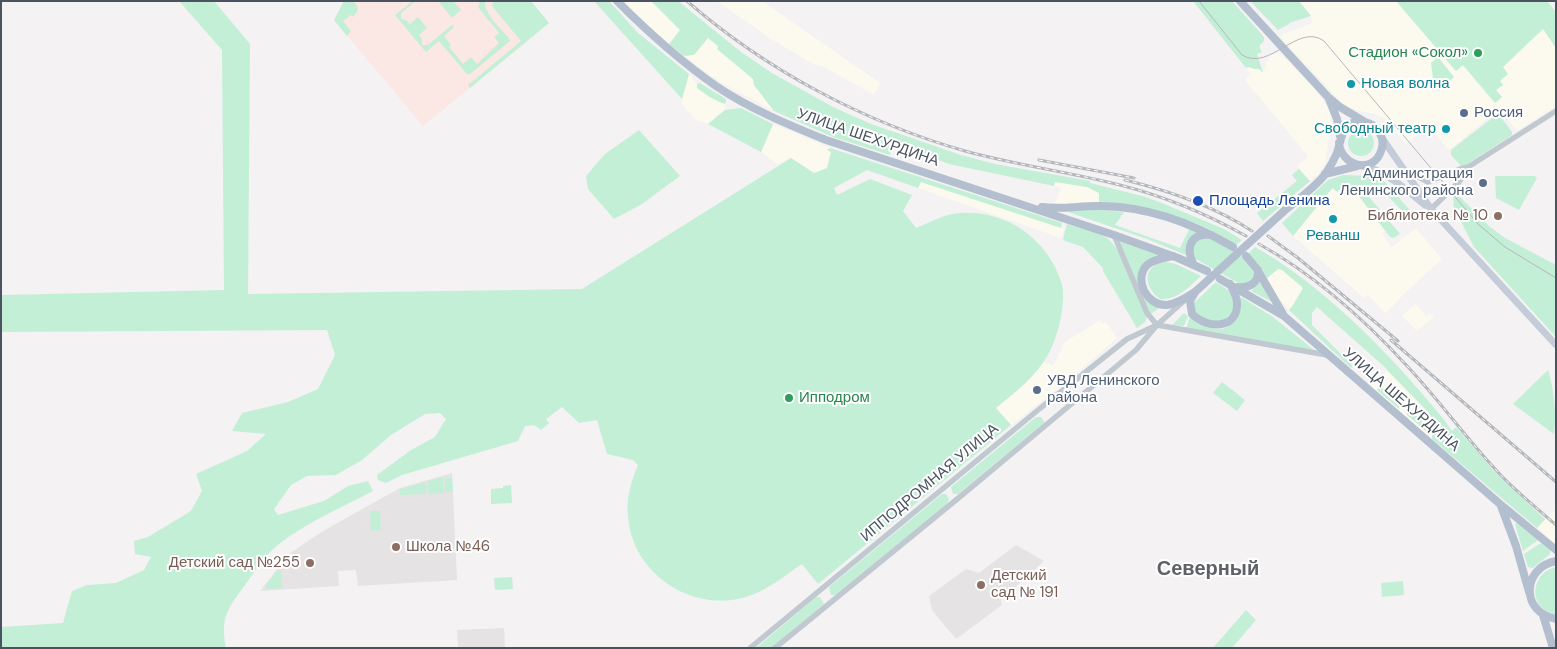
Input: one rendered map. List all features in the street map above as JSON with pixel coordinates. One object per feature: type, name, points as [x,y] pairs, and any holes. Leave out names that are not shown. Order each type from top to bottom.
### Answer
[{"type":"main road","name":"УЛИЦА ШЕХУРДИНА","points":[[617,1],[652,36],[697,72],[718,87],[773,117],[826,140],[1114,235],[1173,256],[1207,271]]},
{"type":"main road","points":[[1240,1],[1328,97],[1340,107],[1377,129],[1431,210],[1556,345]]},
{"type":"main road","points":[[1328,97],[1338,121],[1341,152],[1346,159],[1354,164],[1372,168],[1388,176],[1431,210]]},
{"type":"main road","points":[[1173,256],[1156,260],[1147,265],[1142,280],[1144,291],[1155,302],[1165,305],[1185,298],[1195,292],[1325,174],[1336,155],[1343,131],[1348,126],[1357,122],[1367,122]]},
{"type":"main road","points":[[1325,174],[1370,163],[1378,157],[1382,148],[1382,138]]},
{"type":"main road","name":"УЛИЦА ШЕХУРДИНА","points":[[1028,206],[1049,208],[1103,206],[1139,210],[1181,222],[1213,235],[1234,248]]},
{"type":"main road","points":[[1068,207],[1063,214],[1069,220]]},
{"type":"main road","points":[[1194,265],[1189,254],[1191,243],[1198,236],[1205,234],[1213,235]]},
{"type":"main road","name":"УЛИЦА ШЕХУРДИНА","points":[[1246,256],[1257,269],[1284,316]]},
{"type":"main road","points":[[1195,292],[1190,301],[1192,314],[1208,324],[1220,325],[1230,320],[1237,308],[1237,299],[1233,286],[1247,287],[1254,284],[1257,278],[1257,269]]},
{"type":"main road","name":"УЛИЦА ШЕХУРДИНА","points":[[1220,279],[1284,316],[1500,504],[1556,550]]},
{"type":"main road","name":"УЛИЦА ШЕХУРДИНА","points":[[1500,504],[1516,546],[1529,592],[1534,605],[1543,615],[1553,648]]},
{"type":"main road","points":[[1529,592],[1531,582],[1537,571],[1546,564],[1556,561]]},
{"type":"main road","points":[[1543,615],[1556,620]]},
{"type":"street","points":[[1403,169],[1428,182],[1468,167],[1556,111]]},
{"type":"street","points":[[1431,210],[1463,177],[1468,167]]},
{"type":"street","points":[[1114,235],[1147,313],[1157,325],[1327,355]]},
{"type":"street","points":[[1157,325],[1195,292]]},
{"type":"street","name":"ИППОДРОМНАЯ УЛИЦА","points":[[750,648],[1038,410],[1127,339],[1157,325]]},
{"type":"street","name":"ИППОДРОМНАЯ УЛИЦА","points":[[775,648],[1139,348],[1157,325]]},
{"type":"shaded area","points":[[344,1],[531,1],[549,23],[423,126],[334,20]]},
{"type":"shaded area","points":[[624,1],[651,1],[680,30],[669,44]]},
{"type":"shaded area","points":[[717,1],[762,1],[880,83],[874,95],[824,67],[815,65],[771,39]]},
{"type":"shaded area","points":[[1299,1],[1399,1],[1455,71],[1462,65],[1495,103],[1496,90],[1503,67],[1543,29],[1556,48],[1556,106],[1518,130],[1499,109],[1449,150],[1429,126],[1406,144],[1385,119],[1344,105],[1281,38],[1283,34],[1312,23],[1311,16]]},
{"type":"shaded area","points":[[707,37],[719,47],[717,49],[753,79],[754,85],[774,111],[720,82],[684,56],[694,54]]},
{"type":"shaded area","points":[[1279,52],[1318,93],[1330,111],[1331,125],[1325,164],[1310,181],[1297,166],[1308,156],[1245,80],[1251,74],[1246,68],[1259,69],[1263,72],[1270,56]]},
{"type":"shaded area","points":[[689,74],[697,84],[725,104],[725,110],[708,124],[696,120],[681,103]]},
{"type":"shaded area","points":[[773,124],[830,148],[827,150],[831,152],[828,168],[814,173],[791,158],[777,164],[761,152]]},
{"type":"shaded area","points":[[920,182],[1064,229],[1061,238],[918,188]]},
{"type":"shaded area","points":[[1055,182],[1087,187],[1099,193],[1099,203],[1086,202],[1054,205],[1061,188],[1054,186]]},
{"type":"shaded area","points":[[1348,182],[1385,231],[1382,234],[1392,247],[1416,228],[1442,259],[1386,313],[1368,295],[1364,298],[1293,236],[1333,188],[1337,192]]},
{"type":"shaded area","points":[[1278,269],[1283,270],[1303,288],[1289,310],[1280,300],[1267,278]]},
{"type":"shaded area","points":[[1415,304],[1426,316],[1430,313],[1434,317],[1417,331],[1402,316]]},
{"type":"shaded area","points":[[1100,320],[1103,324],[1106,322],[1117,338],[1070,379],[1011,425],[996,408],[1020,388],[1043,362],[1053,365],[1065,342]]},
{"type":"shaded area","points":[[1387,370],[1428,412],[1432,421],[1432,439],[1371,386]]},
{"type":"shaded area","name":"Школа №46","points":[[452,473],[457,580],[358,586],[356,570],[338,571],[339,586],[260,591],[289,554],[323,531],[400,488]]},
{"type":"shaded area","points":[[1556,509],[1556,544],[1537,528]]},
{"type":"shaded area","name":"Детский сад № 191","points":[[1016,545],[1044,561],[1001,600],[1002,605],[956,639],[932,610],[929,596],[966,569],[979,573]]},
{"type":"shaded area","points":[[504,628],[505,648],[458,648],[457,630]]},
{"type":"green space","points":[[179,1],[214,1],[250,44],[248,294],[582,289],[791,158],[814,173],[827,168],[831,152],[827,150],[830,148],[1062,223],[1061,228],[921,182],[918,188],[867,170],[834,188],[837,195],[870,179],[912,195],[903,211],[916,228],[947,215],[967,213],[997,217],[1024,231],[1046,252],[1062,284],[1063,298],[1058,331],[1049,353],[1038,369],[1018,390],[996,408],[1011,425],[818,584],[802,564],[761,591],[746,597],[726,600],[705,599],[686,594],[668,584],[653,571],[641,555],[632,537],[628,516],[628,496],[638,465],[633,460],[607,454],[597,420],[579,423],[562,407],[546,419],[549,423],[541,430],[534,425],[525,426],[518,441],[402,475],[386,483],[378,480],[377,475],[411,450],[435,437],[446,419],[440,413],[425,414],[391,435],[362,460],[336,475],[307,476],[291,485],[274,509],[278,515],[324,501],[348,486],[368,481],[373,491],[307,525],[267,555],[230,607],[224,628],[226,648],[1,648],[1,627],[63,623],[72,591],[87,585],[116,583],[144,570],[151,557],[135,554],[134,541],[148,537],[191,511],[202,491],[196,474],[247,451],[266,434],[232,431],[242,413],[288,402],[318,389],[335,355],[327,330],[1,332],[1,295],[224,290],[222,50]]},
{"type":"green space","points":[[344,1],[353,1],[358,7],[353,17],[351,15],[343,21],[351,31],[347,36],[334,20]]},
{"type":"green space","points":[[413,1],[416,1],[401,13],[401,19],[406,20],[410,24],[418,17],[427,28],[419,35],[422,39],[422,45],[428,45],[452,25],[454,27],[444,36],[451,45],[449,47],[463,64],[471,57],[477,64],[499,43],[494,37],[499,33],[478,7],[480,1],[485,1],[485,6],[490,16],[510,41],[470,74],[467,74],[439,41],[426,52],[395,15]]},
{"type":"green space","points":[[438,1],[453,1],[461,10],[452,18]]},
{"type":"green space","points":[[493,1],[531,1],[549,23],[470,88],[468,85],[521,41],[492,6]]},
{"type":"green space","points":[[594,1],[609,1],[638,33],[689,74],[682,99]]},
{"type":"green space","points":[[651,1],[678,1],[741,52],[772,73],[833,107],[871,124],[961,155],[995,164],[1090,181],[1090,183],[1146,197],[1224,229],[1242,240],[1236,245],[1205,227],[1171,215],[1099,203],[1099,193],[1087,187],[1055,182],[1054,186],[949,164],[895,144],[890,155],[833,137],[774,111],[754,85],[753,79],[717,49],[718,46],[708,38],[694,55],[684,56],[669,44],[680,30]]},
{"type":"green space","points":[[1193,1],[1232,1],[1264,37],[1264,41],[1259,46],[1262,52],[1257,54],[1263,73],[1259,69],[1246,68]]},
{"type":"green space","points":[[1250,1],[1299,1],[1311,16],[1289,23],[1278,30]]},
{"type":"green space","name":"Стадион «Сокол»","points":[[1396,1],[1547,1],[1556,12],[1556,48],[1543,29],[1503,67],[1508,74],[1500,81],[1503,85],[1496,90],[1502,97],[1495,103],[1463,65],[1456,71]]},
{"type":"green space","points":[[1438,57],[1454,77],[1439,91],[1434,88],[1431,63]]},
{"type":"green space","points":[[700,83],[726,99],[725,104],[697,88],[697,84]]},
{"type":"green space","points":[[741,108],[773,124],[761,152],[708,124],[725,110]]},
{"type":"green space","points":[[1496,115],[1499,115],[1512,132],[1512,135],[1464,166],[1461,166],[1451,155],[1451,150]]},
{"type":"green space","points":[[639,130],[680,176],[642,204],[614,219],[588,189],[586,176],[605,154]]},
{"type":"green space","points":[[1361,130],[1370,134],[1374,143],[1370,152],[1361,156],[1352,152],[1348,143],[1352,134]]},
{"type":"green space","points":[[1299,169],[1310,181],[1263,221],[1257,213],[1297,181],[1292,175]]},
{"type":"green space","points":[[1343,175],[1372,176],[1384,181],[1415,216],[1414,223],[1381,189],[1368,189],[1365,192],[1400,234],[1393,238],[1390,237],[1348,182],[1337,192],[1333,188],[1293,236],[1282,223],[1328,180]]},
{"type":"green space","points":[[1495,176],[1535,176],[1537,178],[1519,210],[1496,198]]},
{"type":"green space","points":[[1455,192],[1490,227],[1505,238],[1556,265],[1556,337],[1474,247],[1454,208],[1453,195]]},
{"type":"green space","points":[[1097,209],[1124,212],[1115,225],[1180,248],[1190,228],[1201,232],[1187,246],[1186,255],[1147,239],[1068,212],[1069,210]]},
{"type":"green space","points":[[1067,224],[1104,236],[1117,250],[1124,261],[1147,317],[1145,322],[1137,328],[1103,268],[1083,247],[1063,239]]},
{"type":"green space","points":[[1208,238],[1241,256],[1255,273],[1253,282],[1240,284],[1194,258],[1191,248],[1197,240]]},
{"type":"green space","points":[[1119,241],[1159,255],[1150,259],[1138,280],[1161,307],[1149,315]]},
{"type":"green space","points":[[1255,247],[1299,276],[1363,330],[1418,389],[1452,431],[1456,427],[1495,472],[1545,519],[1537,528],[1432,439],[1432,421],[1428,412],[1387,369],[1317,307],[1312,313],[1312,325],[1353,366],[1351,368],[1289,310],[1303,288],[1282,270],[1278,269],[1267,278],[1260,266],[1248,254]]},
{"type":"green space","points":[[1166,262],[1176,264],[1201,276],[1178,295],[1160,299],[1150,288],[1148,277],[1149,271],[1153,267]]},
{"type":"green space","points":[[1261,281],[1272,300],[1272,302],[1251,291]]},
{"type":"green space","points":[[1216,282],[1232,294],[1235,305],[1234,310],[1227,318],[1218,322],[1212,322],[1205,320],[1195,313],[1194,303]]},
{"type":"green space","points":[[1241,297],[1273,317],[1314,350],[1186,329],[1190,316],[1206,326],[1223,329],[1232,320]]},
{"type":"green space","points":[[1184,313],[1188,316],[1184,326],[1172,325]]},
{"type":"green space","points":[[1548,370],[1554,402],[1554,434],[1513,404]]},
{"type":"green space","points":[[1222,382],[1245,400],[1237,411],[1213,393]]},
{"type":"green space","points":[[1379,387],[1386,389],[1397,398],[1400,405],[1399,409],[1378,391]]},
{"type":"green space","points":[[1406,411],[1420,418],[1427,432],[1407,415]]},
{"type":"green space","points":[[1036,417],[1041,417],[1044,423],[958,494],[953,494],[951,487]]},
{"type":"green space","points":[[443,477],[444,493],[428,494],[428,481]]},
{"type":"green space","points":[[445,478],[452,478],[453,492],[445,492]]},
{"type":"green space","points":[[426,482],[426,494],[400,495],[400,489]]},
{"type":"green space","points":[[511,485],[512,503],[491,504],[491,489]]},
{"type":"green space","points":[[942,494],[946,494],[949,499],[947,504],[835,595],[831,595],[829,587]]},
{"type":"green space","points":[[370,511],[380,511],[381,530],[371,531]]},
{"type":"green space","points":[[1517,523],[1538,540],[1523,551],[1515,524]]},
{"type":"green space","points":[[1541,543],[1550,550],[1550,554],[1533,568],[1528,567],[1524,554]]},
{"type":"green space","points":[[1556,567],[1556,615],[1547,612],[1540,606],[1535,591],[1541,576]]},
{"type":"green space","points":[[277,571],[281,571],[282,588],[266,589],[266,585]]},
{"type":"green space","points":[[512,577],[513,589],[495,590],[494,578]]},
{"type":"green space","points":[[1403,581],[1404,595],[1382,597],[1381,583]]},
{"type":"green space","points":[[816,597],[820,597],[824,604],[771,648],[756,648]]},
{"type":"green space","points":[[1246,610],[1256,620],[1232,648],[1213,648]]},
{"type":"tram line","points":[[1199,1],[1242,55],[1252,58],[1263,57],[1304,38],[1314,37],[1324,41],[1478,224],[1505,247],[1556,278]]},
{"type":"railway","points":[[687,1],[717,26],[783,71],[853,109],[890,125],[965,151],[1136,189],[1184,206],[1246,236]]},
{"type":"railway","points":[[1039,160],[1134,178]]},
{"type":"railway","points":[[1125,180],[1191,200],[1222,214],[1252,231]]},
{"type":"railway","points":[[1268,236],[1298,258],[1398,341]]},
{"type":"railway","points":[[1259,244],[1319,284],[1375,333],[1419,380],[1504,478],[1556,525]]},
{"type":"railway","points":[[1391,340],[1556,482]]},
{"type":"place","name":"Стадион «Сокол»","points":[[1478,53]]},
{"type":"place","name":"Новая волна","points":[[1351,84]]},
{"type":"place","name":"Россия","points":[[1464,113]]},
{"type":"place","name":"Свободный театр","points":[[1446,129]]},
{"type":"place","name":"Администрация Ленинского района","points":[[1483,183]]},
{"type":"place","name":"Площадь Ленина","points":[[1198,201]]},
{"type":"place","name":"Библиотека № 10","points":[[1498,216]]},
{"type":"place","name":"Реванш","points":[[1333,219]]},
{"type":"place","name":"УВД Ленинского района","points":[[1037,390]]},
{"type":"place","name":"Ипподром","points":[[789,398]]},
{"type":"place","name":"Школа №46","points":[[396,547]]},
{"type":"place","name":"Детский сад №255","points":[[310,563]]},
{"type":"place","name":"Детский сад № 191","points":[[981,585]]},
{"type":"district","name":"Северный","points":[[1208,570]]}]
